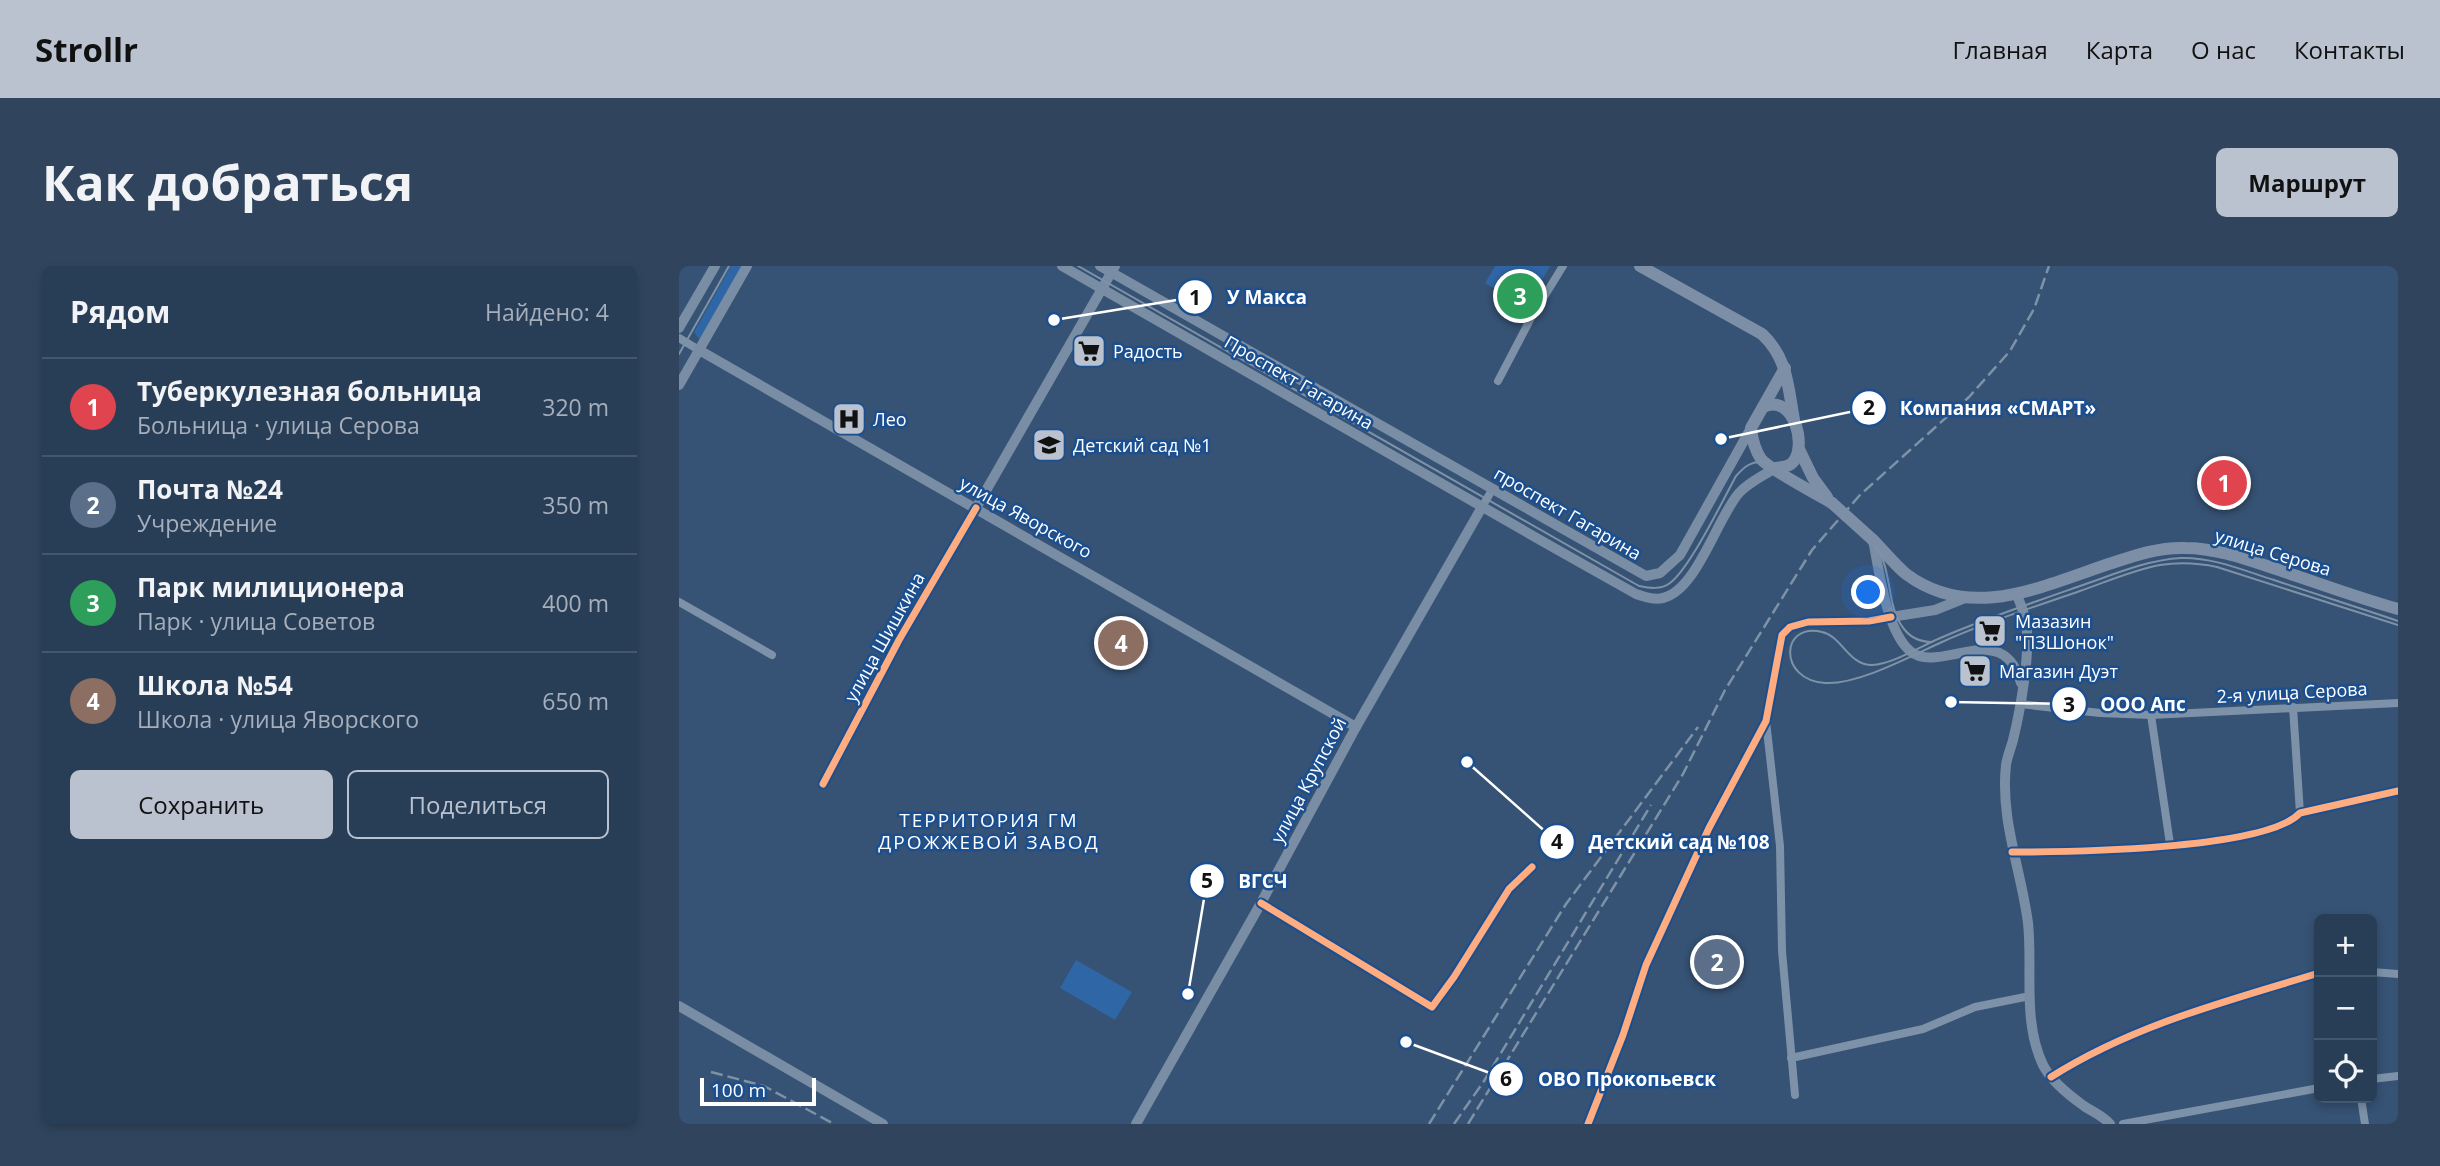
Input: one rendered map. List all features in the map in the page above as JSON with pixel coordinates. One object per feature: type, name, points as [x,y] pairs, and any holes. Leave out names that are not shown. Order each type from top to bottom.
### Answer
[{"type":"main road","points":[[679,328],[715,266]]},
{"type":"main road","points":[[679,385],[747,266]]},
{"type":"main road","name":"Проспект Гагарина","points":[[1062,266],[1482,507]]},
{"type":"main road","name":"Проспект Гагарина","points":[[1100,266],[1113,269],[1456,469]]},
{"type":"main road","points":[[1640,266],[1762,334],[1774,346],[1785,368],[1799,449],[1813,478],[1832,503]]},
{"type":"main road","name":"улица Шишкина","points":[[976,508],[1113,269]]},
{"type":"main road","name":"улица Яворского","points":[[699,350],[1356,727]]},
{"type":"main road","points":[[1785,368],[1751,428],[1754,444],[1762,459],[1832,503]]},
{"type":"main road","points":[[1763,407],[1774,403],[1781,405],[1794,420]]},
{"type":"main road","name":"проспект Гагарина","points":[[1456,469],[1640,575],[1654,575],[1668,568],[1680,555],[1751,428]]},
{"type":"main road","points":[[1775,468],[1791,464],[1799,449]]},
{"type":"main road","name":"проспект Гагарина","points":[[1482,507],[1636,594],[1648,598],[1663,598],[1680,588],[1694,571],[1740,492],[1775,468]]},
{"type":"main road","name":"улица Серова","points":[[1832,503],[1900,569],[1941,593],[1965,598],[1987,599],[2017,593],[2154,550],[2182,547],[2213,550],[2242,558],[2398,609]]},
{"type":"main road","name":"улица Крупской","points":[[1136,1124],[1261,903],[1356,727],[1482,507]]},
{"type":"main road","points":[[1873,540],[1891,617],[1898,634],[1912,653],[1926,657],[1983,650],[1994,652],[2012,662],[2018,672],[2022,689]]},
{"type":"main road","points":[[2017,593],[2027,634],[2022,689],[2006,763],[2005,797],[2028,926],[2030,996],[2035,1039],[2043,1064],[2051,1077],[2110,1124]]},
{"type":"main road","points":[[1891,617],[1935,610],[1965,598]]},
{"type":"main road","points":[[679,1006],[883,1124]]},
{"type":"street","points":[[1498,382],[1531,318],[1563,266]]},
{"type":"street","name":"улица Яворского","points":[[679,338],[699,350]]},
{"type":"street","name":"улица Крупской","points":[[1482,507],[1492,490]]},
{"type":"street","name":"улица Шишкина","points":[[823,784],[899,640],[976,508]]},
{"type":"street","points":[[679,602],[772,655]]},
{"type":"street","points":[[1795,1095],[1782,951],[1780,846],[1766,721],[1780,642],[1782,635],[1790,627],[1808,622],[1869,621],[1891,617]]},
{"type":"street","name":"2-я улица Серова","points":[[2019,704],[2100,713],[2151,715],[2398,703]]},
{"type":"street","points":[[2293,707],[2300,813]]},
{"type":"street","points":[[2151,715],[2170,844]]},
{"type":"street","points":[[1588,1124],[1623,1035],[1646,965],[1709,828],[1766,721]]},
{"type":"street","points":[[2013,852],[2098,852],[2170,844],[2186,846],[2292,821],[2300,813],[2398,792]]},
{"type":"street","points":[[1261,903],[1431,1007],[1454,977],[1509,889],[1532,867]]},
{"type":"street","points":[[2377,972],[2398,974]]},
{"type":"street","points":[[2051,1077],[2111,1043],[2177,1016],[2314,975]]},
{"type":"street","points":[[1791,1058],[1923,1030],[1975,1007],[2030,996]]},
{"type":"street","points":[[2377,1078],[2398,1076]]},
{"type":"street","points":[[2123,1124],[2314,1089]]},
{"type":"street","points":[[2362,1103],[2365,1124]]},
{"type":"shaded area","points":[[731,266],[742,266],[700,339],[694,332]]},
{"type":"shaded area","points":[[1495,266],[1550,266],[1527,308],[1485,283]]},
{"type":"shaded area","points":[[1076,960],[1132,992],[1115,1020],[1060,988]]},
{"type":"tram line","points":[[679,354],[729,266]]},
{"type":"tram line","points":[[1078,266],[1639,586],[1663,587],[1670,583],[1696,549],[1736,476],[1751,464],[1763,462],[1774,466],[1808,486],[1873,543],[1884,562],[1892,602],[1899,621],[1913,637],[1932,642]]},
{"type":"tram line","points":[[2398,621],[2229,565],[2181,558],[2131,568],[2031,603],[1881,664],[1864,664],[1851,656],[1835,639],[1822,632],[1808,631],[1798,635],[1792,643],[1790,653],[1792,663],[1810,680],[1825,683],[1853,679],[2010,615],[2130,573],[2175,563],[2217,567],[2398,625]]},
{"type":"railway","points":[[1468,1124],[1683,774],[1725,690],[1812,550],[1860,495],[1969,397],[2010,351],[2034,309],[2049,266]]},
{"type":"railway","points":[[1429,1124],[1566,904],[1698,727]]},
{"type":"railway","points":[[1454,1124],[1484,1081],[1651,805]]},
{"type":"railway","points":[[711,1072],[764,1086],[834,1124]]},
{"type":"cycle path","points":[[823,784],[899,640],[976,508]]},
{"type":"cycle path","points":[[1588,1124],[1623,1035],[1646,965],[1709,828],[1766,721],[1782,635],[1790,627],[1808,622],[1869,621],[1891,617]]},
{"type":"cycle path","points":[[2012,852],[2119,849],[2208,842],[2248,835],[2280,825],[2300,813],[2398,791]]},
{"type":"cycle path","points":[[1261,903],[1432,1007],[1509,889],[1532,867]]},
{"type":"cycle path","points":[[2051,1077],[2115,1043],[2181,1016],[2314,974]]},
{"type":"place","name":"Парк милиционера","points":[[1520,296]]},
{"type":"place","name":"У Макса","points":[[1054,320]]},
{"type":"place","name":"Радость","points":[[1089,351]]},
{"type":"place","name":"Лео","points":[[849,419]]},
{"type":"place","name":"Компания «СМАРТ»","points":[[1721,439]]},
{"type":"place","name":"Детский сад №1","points":[[1049,445]]},
{"type":"place","name":"Туберкулезная больница","points":[[2224,483]]},
{"type":"place","name":"Мазазин \"ПЗШонок\"","points":[[1990,631]]},
{"type":"place","name":"Школа №54","points":[[1121,643]]},
{"type":"place","name":"Магазин Дуэт","points":[[1975,671]]},
{"type":"place","name":"ООО Апс","points":[[1951,702]]},
{"type":"place","name":"Детский сад №108","points":[[1467,762]]},
{"type":"place","name":"Почта №24","points":[[1717,962]]},
{"type":"place","name":"ВГСЧ","points":[[1188,994]]},
{"type":"place","name":"ОВО Прокопьевск","points":[[1406,1042]]},
{"type":"district","name":"ТЕРРИТОРИЯ ГМ ДРОЖЖЕВОЙ ЗАВОД","points":[[989,831]]}]
